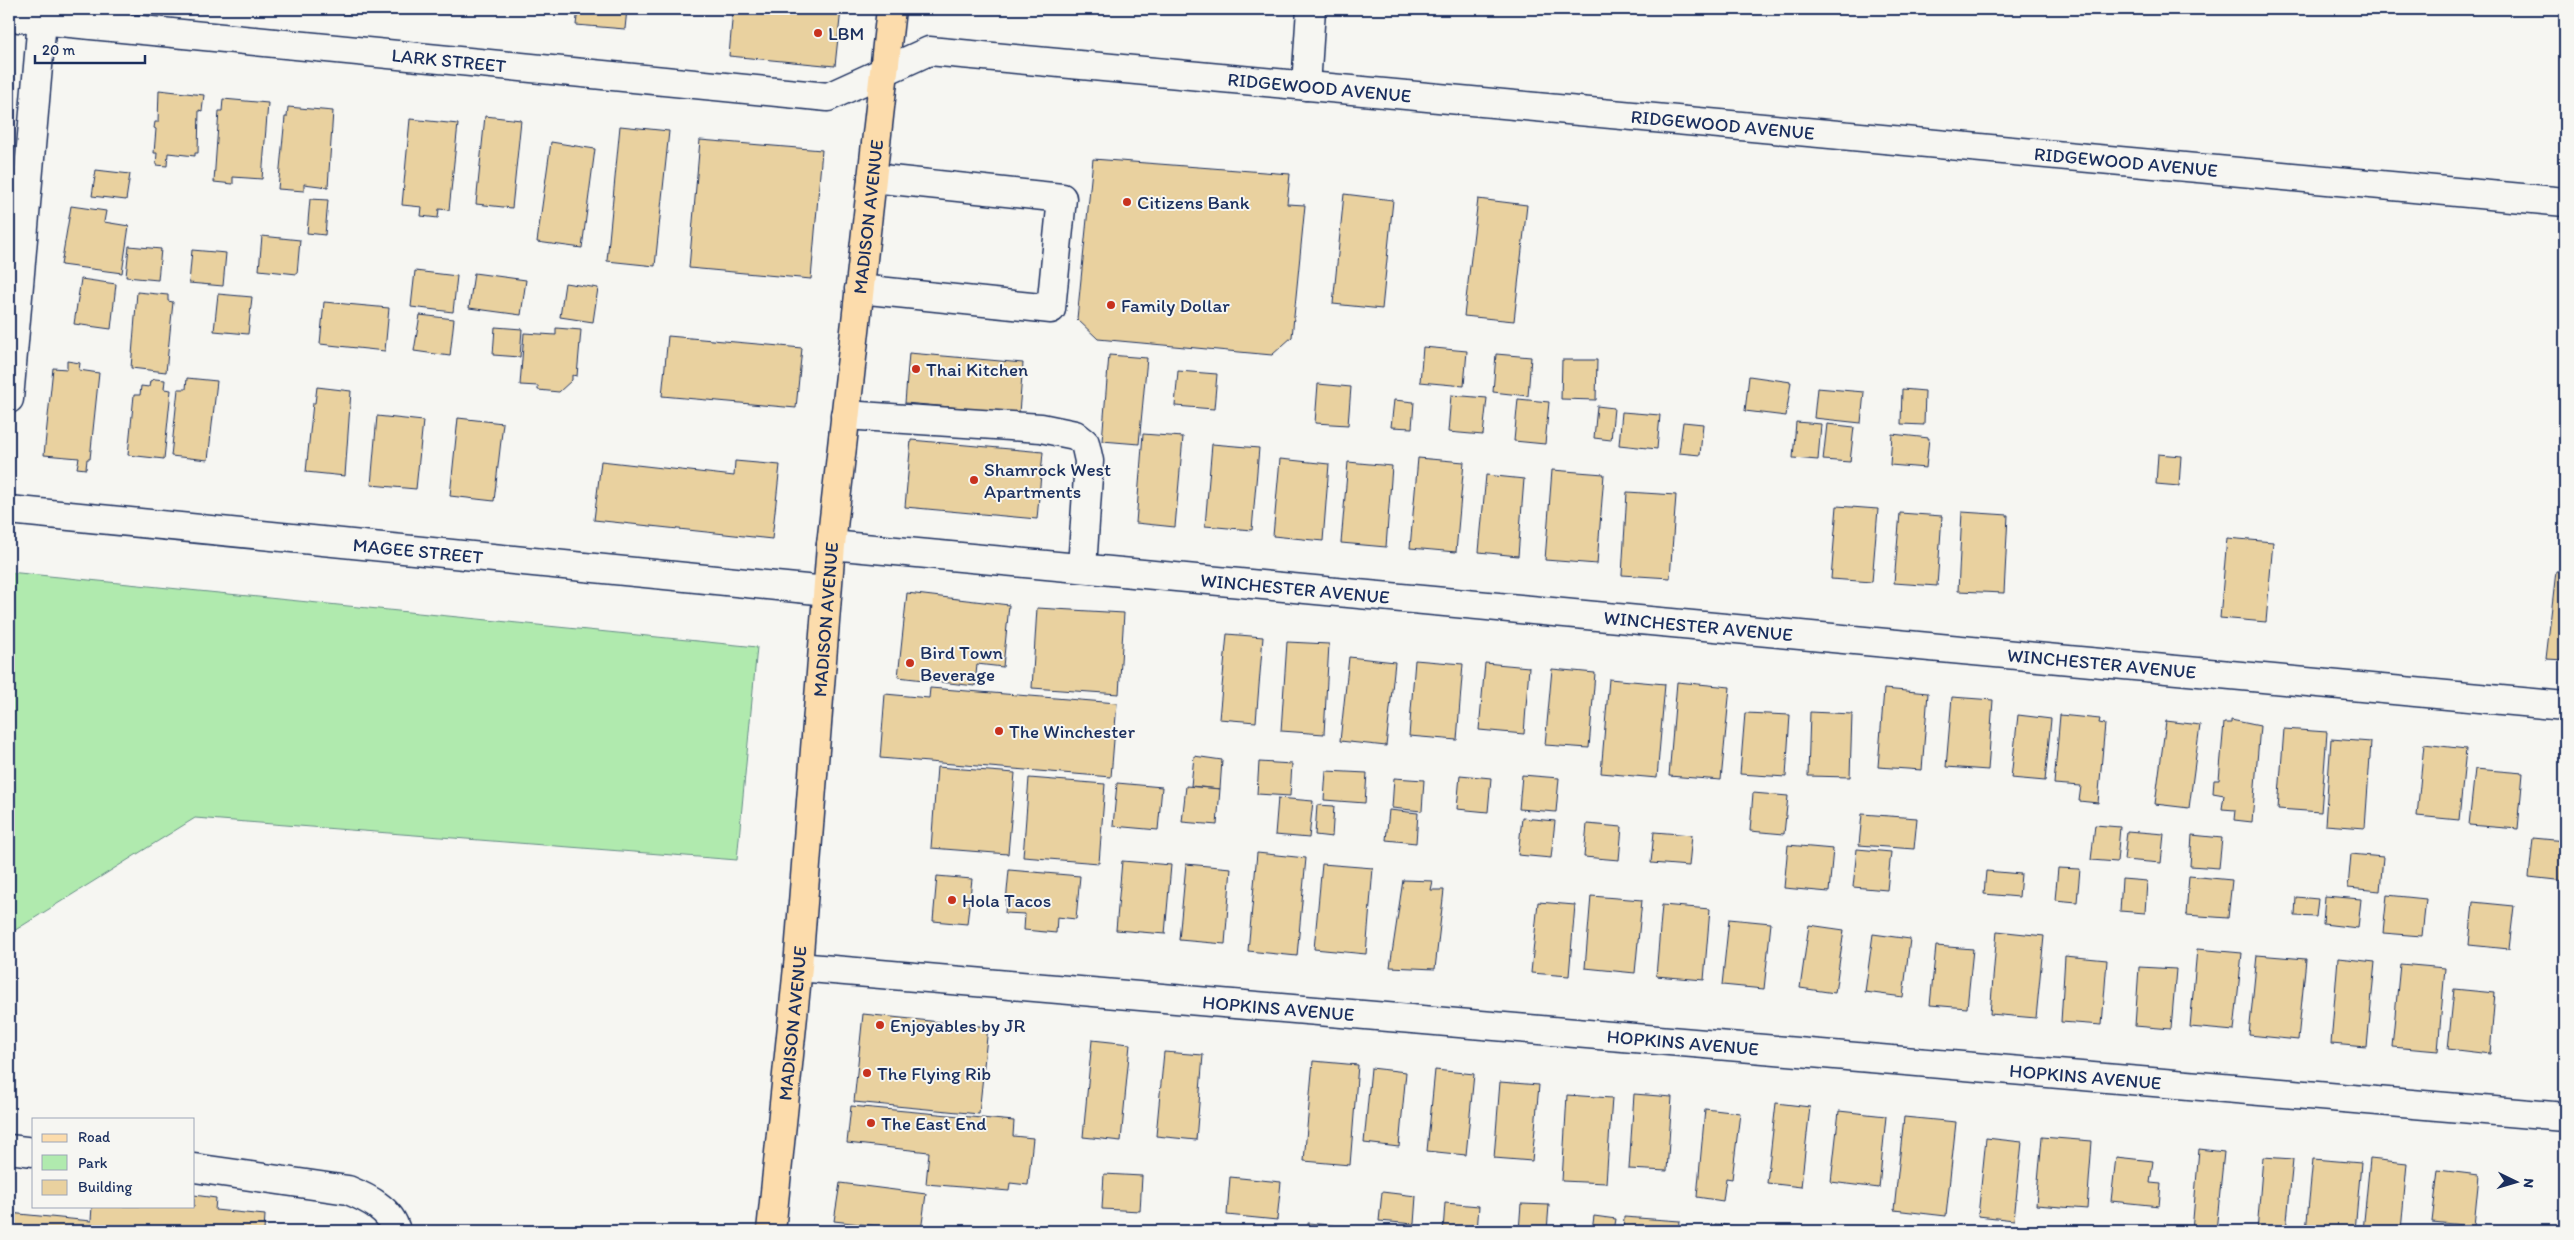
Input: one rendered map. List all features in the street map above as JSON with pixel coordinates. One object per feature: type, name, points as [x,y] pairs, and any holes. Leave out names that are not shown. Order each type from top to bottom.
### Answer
[{"type":"main road","name":"MADISON AVENUE","points":[[771,1231],[798,967],[831,545],[891,9]]},
{"type":"street","points":[[1306,86],[1311,9]]},
{"type":"street","name":"LARK STREET","points":[[9,17],[42,15],[828,98],[884,70]]},
{"type":"street","points":[[9,399],[42,15]]},
{"type":"street","name":"RIDGEWOOD AVENUE","points":[[884,70],[930,51],[2565,202]]},
{"type":"street","points":[[860,289],[1050,309],[1062,198],[872,178]]},
{"type":"street","points":[[845,415],[1041,428],[1075,435],[1085,443],[1089,462],[1082,568]]},
{"type":"street","name":"MAGEE STREET","points":[[9,510],[827,591]]},
{"type":"street","name":"WINCHESTER AVENUE","points":[[831,545],[2565,706]]},
{"type":"street","name":"HOPKINS AVENUE","points":[[798,967],[2565,1117]]},
{"type":"street","points":[[9,1149],[32,1152]]},
{"type":"street","points":[[195,1168],[348,1190],[371,1200],[386,1213],[396,1231]]},
{"type":"green space","points":[[9,572],[757,647],[737,860],[195,818],[9,934]]},
{"type":"building","points":[[306,9],[355,9],[355,15],[305,11]]},
{"type":"building","points":[[455,9],[482,9],[482,12]]},
{"type":"building","points":[[514,9],[551,9],[551,13]]},
{"type":"building","points":[[578,9],[627,9],[625,29],[576,25]]},
{"type":"building","points":[[733,9],[841,9],[835,66],[729,56]]},
{"type":"building","points":[[159,90],[204,95],[202,111],[199,110],[198,153],[195,153],[195,156],[168,153],[167,166],[156,165],[157,153],[154,153],[156,129],[154,128],[155,122],[158,122]]},
{"type":"building","points":[[223,99],[268,103],[262,179],[233,177],[233,184],[214,182],[219,111],[222,111]]},
{"type":"building","points":[[288,107],[333,111],[328,187],[304,184],[304,191],[278,189],[285,117],[287,117]]},
{"type":"building","points":[[485,116],[521,120],[512,208],[476,204]]},
{"type":"building","points":[[410,119],[458,124],[449,210],[439,209],[438,218],[421,216],[422,207],[402,205]]},
{"type":"building","points":[[620,126],[669,131],[655,266],[607,261]]},
{"type":"building","points":[[700,140],[822,150],[811,279],[689,268]]},
{"type":"building","points":[[551,142],[595,149],[582,248],[537,242]]},
{"type":"building","points":[[1093,159],[1290,174],[1287,204],[1305,205],[1292,337],[1272,355],[1098,339],[1077,319]]},
{"type":"building","points":[[96,170],[130,174],[126,200],[92,196]]},
{"type":"building","points":[[1344,194],[1393,200],[1382,309],[1333,304]]},
{"type":"building","points":[[310,199],[328,200],[325,235],[307,233]]},
{"type":"building","points":[[1478,199],[1527,205],[1514,321],[1464,316]]},
{"type":"building","points":[[71,206],[106,211],[104,222],[129,226],[122,273],[61,265]]},
{"type":"building","points":[[262,236],[300,240],[297,274],[259,270]]},
{"type":"building","points":[[129,246],[161,249],[158,280],[126,277]]},
{"type":"building","points":[[192,250],[226,253],[223,286],[189,283]]},
{"type":"building","points":[[415,271],[457,276],[453,312],[411,307]]},
{"type":"building","points":[[474,273],[526,280],[521,315],[469,308]]},
{"type":"building","points":[[81,279],[116,284],[111,329],[74,324]]},
{"type":"building","points":[[565,283],[598,288],[593,322],[560,317]]},
{"type":"building","points":[[137,292],[168,295],[168,301],[173,302],[166,372],[131,368]]},
{"type":"building","points":[[218,294],[252,297],[248,334],[214,331]]},
{"type":"building","points":[[324,302],[389,308],[385,351],[320,344]]},
{"type":"building","points":[[420,315],[454,319],[450,356],[414,351]]},
{"type":"building","points":[[495,327],[522,329],[520,357],[493,355]]},
{"type":"building","points":[[556,328],[581,330],[577,376],[572,375],[572,380],[559,392],[538,390],[538,386],[520,385],[524,333],[556,335]]},
{"type":"building","points":[[668,336],[802,348],[796,408],[662,396]]},
{"type":"building","points":[[1423,347],[1467,351],[1464,386],[1420,382]]},
{"type":"building","points":[[909,353],[1023,363],[1019,413],[905,403]]},
{"type":"building","points":[[1496,354],[1531,357],[1528,396],[1493,392]]},
{"type":"building","points":[[1109,355],[1147,358],[1139,444],[1102,441]]},
{"type":"building","points":[[1562,360],[1597,360],[1596,400],[1561,399]]},
{"type":"building","points":[[67,361],[80,363],[79,370],[99,373],[90,459],[87,459],[86,469],[77,468],[79,458],[44,455],[53,368],[67,369]]},
{"type":"building","points":[[1178,371],[1217,374],[1214,409],[1175,406]]},
{"type":"building","points":[[1749,376],[1791,382],[1786,416],[1745,411]]},
{"type":"building","points":[[187,378],[217,381],[208,460],[171,456],[178,389],[186,389]]},
{"type":"building","points":[[155,379],[165,380],[164,389],[171,390],[164,459],[128,455],[134,395],[140,395],[141,386],[149,387],[150,381]]},
{"type":"building","points":[[1318,384],[1351,387],[1348,425],[1315,423]]},
{"type":"building","points":[[317,387],[351,391],[345,476],[306,472],[313,403],[315,403]]},
{"type":"building","points":[[1817,388],[1864,392],[1861,423],[1814,418]]},
{"type":"building","points":[[1902,389],[1925,391],[1924,425],[1901,424]]},
{"type":"building","points":[[1451,395],[1487,398],[1483,435],[1448,432]]},
{"type":"building","points":[[1518,399],[1549,402],[1545,444],[1514,441]]},
{"type":"building","points":[[1394,400],[1414,402],[1412,428],[1391,427]]},
{"type":"building","points":[[1597,406],[1614,408],[1611,440],[1594,438]]},
{"type":"building","points":[[1622,412],[1660,415],[1657,449],[1619,445]]},
{"type":"building","points":[[377,416],[423,421],[416,489],[371,485]]},
{"type":"building","points":[[458,418],[503,423],[494,501],[450,496]]},
{"type":"building","points":[[1683,422],[1703,424],[1700,455],[1679,453]]},
{"type":"building","points":[[1796,422],[1821,424],[1818,460],[1793,458]]},
{"type":"building","points":[[1827,424],[1854,427],[1850,462],[1823,460]]},
{"type":"building","points":[[1143,434],[1183,437],[1175,527],[1136,523]]},
{"type":"building","points":[[1892,434],[1929,438],[1926,468],[1890,465]]},
{"type":"building","name":"Shamrock West Apartments","points":[[911,440],[1043,452],[1037,519],[905,507]]},
{"type":"building","points":[[1212,444],[1259,448],[1252,530],[1205,526]]},
{"type":"building","points":[[2158,454],[2181,456],[2179,486],[2156,484]]},
{"type":"building","points":[[1418,458],[1464,462],[1456,552],[1410,548]]},
{"type":"building","points":[[1280,459],[1329,464],[1323,541],[1273,536]]},
{"type":"building","points":[[601,461],[734,476],[735,461],[780,465],[772,539],[594,520]]},
{"type":"building","points":[[1348,462],[1392,466],[1386,547],[1341,543]]},
{"type":"building","points":[[1552,470],[1604,474],[1597,564],[1545,560]]},
{"type":"building","points":[[1486,475],[1524,479],[1518,556],[1479,552]]},
{"type":"building","points":[[1627,492],[1676,495],[1670,578],[1622,575]]},
{"type":"building","points":[[1837,506],[1878,509],[1872,582],[1831,579]]},
{"type":"building","points":[[1962,512],[2008,515],[2004,593],[1958,591]]},
{"type":"building","points":[[1900,513],[1942,516],[1937,586],[1894,583]]},
{"type":"building","points":[[2227,538],[2273,542],[2266,622],[2220,618]]},
{"type":"building","points":[[2556,571],[2565,571],[2565,660],[2546,659]]},
{"type":"building","points":[[907,593],[1009,605],[1003,667],[977,664],[975,686],[898,677]]},
{"type":"building","points":[[1037,608],[1124,613],[1119,694],[1032,688]]},
{"type":"building","points":[[1227,634],[1263,637],[1256,722],[1219,719]]},
{"type":"building","points":[[1287,642],[1329,644],[1324,734],[1281,731]]},
{"type":"building","points":[[1349,657],[1395,662],[1386,746],[1340,741]]},
{"type":"building","points":[[1415,660],[1463,664],[1457,740],[1409,736]]},
{"type":"building","points":[[1485,663],[1529,667],[1524,734],[1479,730]]},
{"type":"building","points":[[1552,669],[1595,673],[1589,748],[1545,745]]},
{"type":"building","points":[[1609,679],[1665,684],[1657,778],[1601,773]]},
{"type":"building","points":[[1677,682],[1730,687],[1721,780],[1669,776]]},
{"type":"building","name":"The Winchester","points":[[930,688],[1117,703],[1111,777],[880,758],[885,694],[929,698]]},
{"type":"building","points":[[1884,689],[1928,693],[1922,770],[1878,767]]},
{"type":"building","points":[[1952,697],[1993,700],[1988,770],[1946,767]]},
{"type":"building","points":[[1810,712],[1852,714],[1850,777],[1808,776]]},
{"type":"building","points":[[1745,713],[1790,715],[1786,777],[1740,774]]},
{"type":"building","points":[[2018,715],[2051,719],[2045,781],[2011,778]]},
{"type":"building","points":[[2060,715],[2100,719],[2099,723],[2105,724],[2098,803],[2079,801],[2081,786],[2054,784]]},
{"type":"building","points":[[2231,720],[2260,726],[2252,822],[2234,820],[2235,810],[2222,809],[2224,795],[2213,793],[2214,780],[2219,780],[2224,723],[2231,723]]},
{"type":"building","points":[[2166,721],[2200,725],[2189,808],[2155,804]]},
{"type":"building","points":[[2284,729],[2327,732],[2321,812],[2278,809]]},
{"type":"building","points":[[2331,739],[2371,742],[2365,828],[2325,825]]},
{"type":"building","points":[[2424,744],[2466,749],[2459,820],[2417,816]]},
{"type":"building","points":[[1194,756],[1222,760],[1220,789],[1191,786]]},
{"type":"building","points":[[1259,762],[1292,764],[1290,796],[1257,794]]},
{"type":"building","points":[[937,767],[1015,773],[1008,854],[931,848]]},
{"type":"building","points":[[2475,769],[2523,773],[2518,829],[2469,825]]},
{"type":"building","points":[[1326,771],[1367,773],[1365,803],[1324,800]]},
{"type":"building","points":[[1460,775],[1491,778],[1488,812],[1457,809]]},
{"type":"building","points":[[1522,775],[1559,778],[1556,812],[1519,809]]},
{"type":"building","points":[[1029,778],[1105,784],[1099,863],[1023,857]]},
{"type":"building","points":[[1394,778],[1424,780],[1422,811],[1392,808]]},
{"type":"building","points":[[1117,783],[1162,787],[1158,830],[1113,826]]},
{"type":"building","points":[[1186,786],[1220,789],[1217,825],[1182,822]]},
{"type":"building","points":[[1753,793],[1788,796],[1784,834],[1750,831]]},
{"type":"building","points":[[1278,798],[1313,801],[1309,838],[1275,835]]},
{"type":"building","points":[[1317,805],[1334,806],[1332,837],[1315,835]]},
{"type":"building","points":[[1389,810],[1418,813],[1416,843],[1386,840]]},
{"type":"building","points":[[1862,814],[1917,818],[1914,849],[1859,845]]},
{"type":"building","points":[[1522,818],[1555,821],[1551,858],[1518,855]]},
{"type":"building","points":[[1587,824],[1622,827],[1619,860],[1584,857]]},
{"type":"building","points":[[2095,825],[2120,827],[2117,862],[2091,860]]},
{"type":"building","points":[[2127,831],[2164,834],[2161,863],[2124,860]]},
{"type":"building","points":[[1654,832],[1692,835],[1689,866],[1651,863]]},
{"type":"building","points":[[2192,835],[2222,838],[2219,868],[2190,866]]},
{"type":"building","points":[[2533,838],[2565,841],[2565,881],[2529,877]]},
{"type":"building","points":[[1788,845],[1833,849],[1829,892],[1784,888]]},
{"type":"building","points":[[1857,849],[1891,852],[1887,890],[1853,887]]},
{"type":"building","points":[[1257,853],[1306,858],[1297,956],[1248,951]]},
{"type":"building","points":[[2351,854],[2383,857],[2380,891],[2348,888]]},
{"type":"building","points":[[1122,861],[1171,865],[1165,934],[1116,930]]},
{"type":"building","points":[[1186,864],[1231,868],[1225,944],[1179,940]]},
{"type":"building","points":[[1322,864],[1373,868],[1366,954],[1314,949]]},
{"type":"building","points":[[2058,868],[2080,869],[2077,902],[2055,900]]},
{"type":"building","points":[[1009,870],[1080,876],[1076,919],[1057,917],[1056,933],[1024,930],[1025,914],[1005,913]]},
{"type":"building","points":[[1986,871],[2021,874],[2019,897],[1984,894]]},
{"type":"building","name":"Hola Tacos","points":[[937,876],[972,879],[967,924],[933,921]]},
{"type":"building","points":[[2189,876],[2232,880],[2228,918],[2186,915]]},
{"type":"building","points":[[2122,879],[2147,881],[2145,913],[2120,911]]},
{"type":"building","points":[[1403,880],[1433,881],[1431,890],[1444,890],[1435,969],[1390,967]]},
{"type":"building","points":[[2387,895],[2426,899],[2422,936],[2383,933]]},
{"type":"building","points":[[1591,896],[1642,900],[1635,973],[1585,968]]},
{"type":"building","points":[[2325,896],[2361,899],[2358,928],[2323,924]]},
{"type":"building","points":[[2296,897],[2318,899],[2316,917],[2295,916]]},
{"type":"building","points":[[1538,902],[1575,905],[1569,976],[1531,973]]},
{"type":"building","points":[[2473,902],[2514,906],[2509,949],[2469,945]]},
{"type":"building","points":[[1662,905],[1710,909],[1704,980],[1656,976]]},
{"type":"building","points":[[1729,919],[1771,923],[1764,989],[1722,985]]},
{"type":"building","points":[[1809,925],[1844,930],[1835,993],[1800,988]]},
{"type":"building","points":[[1997,931],[2044,936],[2036,1018],[1990,1014]]},
{"type":"building","points":[[1873,934],[1910,939],[1903,997],[1865,992]]},
{"type":"building","points":[[1936,946],[1973,949],[1967,1008],[1930,1005]]},
{"type":"building","points":[[2197,949],[2242,953],[2234,1031],[2190,1027]]},
{"type":"building","points":[[2257,955],[2306,959],[2298,1040],[2249,1035]]},
{"type":"building","points":[[2065,956],[2107,960],[2102,1025],[2061,1022]]},
{"type":"building","points":[[2338,958],[2375,962],[2367,1047],[2331,1044]]},
{"type":"building","points":[[2400,964],[2445,968],[2438,1051],[2392,1047]]},
{"type":"building","points":[[2139,967],[2176,969],[2171,1029],[2135,1026]]},
{"type":"building","points":[[2454,989],[2495,993],[2490,1054],[2448,1049]]},
{"type":"building","points":[[863,1014],[988,1027],[979,1114],[854,1102]]},
{"type":"building","points":[[1092,1040],[1130,1044],[1121,1141],[1083,1137]]},
{"type":"building","points":[[1164,1052],[1203,1055],[1196,1140],[1156,1136]]},
{"type":"building","points":[[1313,1061],[1358,1065],[1350,1165],[1304,1161]]},
{"type":"building","points":[[1371,1068],[1406,1072],[1399,1147],[1364,1143]]},
{"type":"building","points":[[1435,1070],[1474,1074],[1466,1155],[1427,1151]]},
{"type":"building","points":[[1500,1082],[1539,1085],[1532,1161],[1494,1158]]},
{"type":"building","points":[[1634,1094],[1672,1097],[1667,1171],[1629,1169]]},
{"type":"building","points":[[1567,1095],[1612,1098],[1606,1183],[1562,1181]]},
{"type":"building","points":[[1776,1103],[1810,1107],[1801,1187],[1767,1183]]},
{"type":"building","points":[[851,1106],[1014,1121],[1013,1136],[1033,1138],[1028,1185],[1010,1183],[1009,1191],[926,1184],[929,1152],[847,1143]]},
{"type":"building","points":[[1705,1109],[1740,1113],[1732,1179],[1726,1178],[1723,1201],[1697,1197]]},
{"type":"building","points":[[1839,1111],[1886,1116],[1879,1188],[1831,1182]]},
{"type":"building","points":[[1904,1117],[1956,1122],[1946,1216],[1894,1210]]},
{"type":"building","points":[[2042,1137],[2092,1141],[2087,1209],[2036,1205]]},
{"type":"building","points":[[1986,1138],[2022,1142],[2014,1220],[1978,1216]]},
{"type":"building","points":[[2199,1149],[2224,1152],[2216,1231],[2192,1231]]},
{"type":"building","points":[[2116,1157],[2153,1161],[2150,1183],[2161,1184],[2159,1206],[2111,1201]]},
{"type":"building","points":[[2263,1157],[2293,1159],[2286,1231],[2257,1231]]},
{"type":"building","points":[[2313,1159],[2361,1163],[2355,1231],[2306,1231]]},
{"type":"building","points":[[2370,1159],[2407,1163],[2401,1231],[2363,1231]]},
{"type":"building","points":[[2438,1170],[2479,1175],[2474,1226],[2432,1222]]},
{"type":"building","points":[[1104,1174],[1142,1176],[1140,1211],[1102,1209]]},
{"type":"building","points":[[1230,1177],[1281,1182],[1277,1220],[1227,1215]]},
{"type":"building","points":[[840,1183],[926,1194],[921,1231],[834,1221]]},
{"type":"building","points":[[1382,1192],[1416,1196],[1414,1224],[1379,1221]]},
{"type":"building","points":[[195,1195],[216,1198],[215,1210],[265,1215],[264,1231],[9,1231],[9,1213],[91,1221],[92,1208],[195,1208]]},
{"type":"building","points":[[1445,1203],[1479,1206],[1477,1231],[1443,1231]]},
{"type":"building","points":[[1521,1204],[1549,1205],[1547,1231],[1519,1231]]},
{"type":"building","points":[[1594,1216],[1616,1219],[1614,1231],[1592,1231]]},
{"type":"building","points":[[1624,1217],[1680,1221],[1679,1231],[1623,1231]]},
{"type":"building","points":[[1308,1223],[1362,1228],[1362,1231],[1308,1231]]},
{"type":"building","points":[[1715,1224],[1753,1228],[1753,1231],[1714,1231]]},
{"type":"building","points":[[2167,1228],[2188,1230],[2188,1231],[2166,1231]]},
{"type":"place","name":"LBM","points":[[818,33]]},
{"type":"place","name":"Citizens Bank","points":[[1127,202]]},
{"type":"place","name":"Family Dollar","points":[[1111,305]]},
{"type":"place","name":"Thai Kitchen","points":[[916,369]]},
{"type":"place","name":"Shamrock West Apartments","points":[[974,480]]},
{"type":"place","name":"Bird Town Beverage","points":[[910,663]]},
{"type":"place","name":"The Winchester","points":[[999,731]]},
{"type":"place","name":"Hola Tacos","points":[[952,900]]},
{"type":"place","name":"Enjoyables by JR","points":[[880,1025]]},
{"type":"place","name":"The Flying Rib","points":[[867,1073]]},
{"type":"place","name":"The East End","points":[[871,1123]]}]
